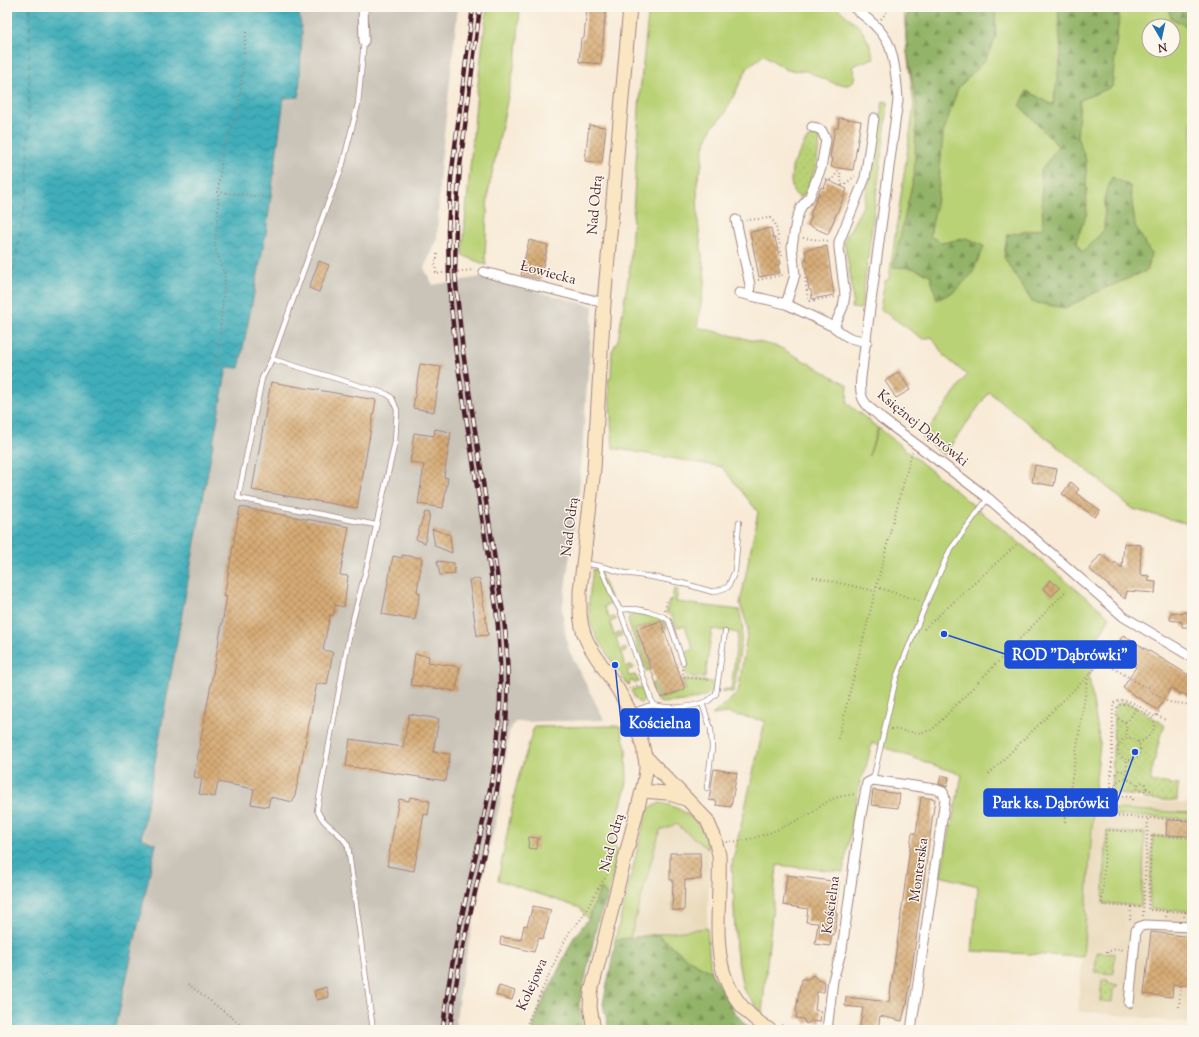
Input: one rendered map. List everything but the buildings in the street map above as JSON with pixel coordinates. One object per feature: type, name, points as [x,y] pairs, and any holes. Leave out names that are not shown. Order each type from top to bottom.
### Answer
[{"type":"street","points":[[363,7],[364,41]]},
{"type":"street","name":"Nad Odrą","points":[[594,1030],[590,1007],[591,992],[642,791],[646,768],[640,736],[630,713],[617,688],[588,644],[580,618],[583,563],[594,469],[604,303],[630,7]]},
{"type":"street","name":"Księżnej Dąbrówki","points":[[853,7],[879,30],[889,45],[897,81],[898,100],[861,388],[862,397],[871,409],[988,498],[1124,617],[1192,657]]},
{"type":"street","points":[[834,327],[843,307],[845,295],[839,242],[865,178],[874,118]]},
{"type":"street","points":[[786,304],[795,275],[792,247],[796,221],[801,207],[809,198],[821,168],[826,140],[822,131],[812,127]]},
{"type":"street","points":[[736,220],[750,285],[749,295]]},
{"type":"street","name":"Łowiecka","points":[[484,272],[604,303]]},
{"type":"street","points":[[739,293],[786,304],[834,327],[850,338],[867,342]]},
{"type":"street","points":[[644,755],[704,817],[713,832],[719,859],[719,940],[721,966],[724,978],[730,991],[746,1012],[770,1030]]},
{"type":"street","name":"Kościelna","points":[[827,1030],[833,980],[842,949],[865,794],[870,781]]},
{"type":"street","name":"Monterska","points":[[870,781],[935,789],[943,792],[945,799],[911,1030]]},
{"type":"street","points":[[642,791],[672,794],[689,801]]},
{"type":"street","points":[[1129,1003],[1136,930],[1145,925],[1192,927]]},
{"type":"lane","points":[[364,41],[358,104],[342,166],[272,359],[262,378],[238,498],[376,525]]},
{"type":"lane","points":[[272,359],[387,394],[392,398],[397,410],[395,442],[369,558],[350,632],[318,801],[320,817],[325,823],[340,834],[348,846],[373,1030]]},
{"type":"lane","points":[[870,781],[885,728],[896,678],[926,603],[950,550],[988,498]]},
{"type":"lane","points":[[583,563],[600,566],[624,574],[682,583],[713,592],[728,587],[735,571],[739,522]]},
{"type":"lane","points":[[600,566],[620,610],[653,705]]},
{"type":"lane","points":[[620,610],[633,609],[667,618],[683,662]]},
{"type":"lane","points":[[630,713],[653,705],[662,708],[692,706],[708,701],[716,694],[725,632]]},
{"type":"lane","points":[[702,703],[712,729],[712,748],[707,788]]},
{"type":"path","points":[[880,22],[891,7]]},
{"type":"path","points":[[212,363],[217,364],[225,276],[214,248],[218,213],[218,192],[223,145],[238,117],[246,32]]},
{"type":"path","points":[[824,177],[832,180],[838,172],[840,172],[841,183],[844,185],[858,174]]},
{"type":"path","points":[[218,192],[270,198]]},
{"type":"path","points":[[739,232],[747,230],[745,220],[770,218],[775,223],[782,256]]},
{"type":"path","points":[[800,237],[839,242]]},
{"type":"path","points":[[437,254],[437,261],[435,261],[436,274],[474,270]]},
{"type":"path","points":[[756,280],[782,275],[785,271]]},
{"type":"path","points":[[804,275],[808,299],[810,301],[835,297],[838,298]]},
{"type":"path","points":[[838,739],[910,455],[916,444]]},
{"type":"path","points":[[911,641],[1016,545]]},
{"type":"path","points":[[813,577],[875,592]]},
{"type":"path","points":[[876,587],[926,603]]},
{"type":"path","points":[[885,728],[918,733],[932,730],[1066,591]]},
{"type":"path","points":[[664,613],[667,599]]},
{"type":"path","points":[[989,774],[1108,656]]},
{"type":"path","points":[[1110,666],[1143,686],[1150,688],[1150,691],[1168,702],[1192,705]]},
{"type":"path","points":[[1065,822],[1088,676]]},
{"type":"path","points":[[686,678],[718,680]]},
{"type":"path","points":[[625,684],[629,690],[641,685]]},
{"type":"path","points":[[1132,801],[1132,797],[1111,796],[1112,709],[1114,702],[1119,700],[1130,701],[1166,720]]},
{"type":"path","points":[[1125,722],[1117,718],[1116,711],[1118,706],[1126,704],[1153,720],[1154,728],[1150,735],[1138,742]]},
{"type":"path","points":[[1125,722],[1130,719],[1136,709]]},
{"type":"path","points":[[1153,720],[1159,711]]},
{"type":"path","points":[[1125,722],[1127,738]]},
{"type":"path","points":[[1127,738],[1134,739],[1138,742],[1140,747],[1139,754],[1134,759],[1127,760],[1120,757],[1118,754],[1117,747],[1121,741],[1127,738]]},
{"type":"path","points":[[1126,778],[1127,760]]},
{"type":"path","points":[[1116,774],[1119,770],[1126,772]]},
{"type":"path","points":[[1115,793],[1116,782],[1120,780],[1126,778],[1138,785]]},
{"type":"path","points":[[1138,785],[1142,782],[1146,784],[1146,789]]},
{"type":"path","points":[[1138,785],[1138,791],[1143,792],[1146,789],[1154,791]]},
{"type":"path","points":[[724,842],[739,842],[760,836],[789,824],[833,799],[850,795],[865,794]]},
{"type":"path","points":[[1109,809],[1109,816],[1192,820]]},
{"type":"path","points":[[1145,925],[1143,919],[1143,907],[1148,818]]},
{"type":"path","points":[[1140,907],[1102,905],[1106,830],[1145,832]]},
{"type":"path","points":[[1167,911],[1148,910],[1152,835],[1192,838]]},
{"type":"path","name":"Kolejowa","points":[[524,1030],[570,931],[582,918],[599,887],[608,875]]},
{"type":"path","points":[[1185,912],[1192,913]]},
{"type":"path","points":[[1107,953],[1116,949],[1134,951]]},
{"type":"path","points":[[188,984],[248,1030]]},
{"type":"path","points":[[1179,1007],[1181,985]]},
{"type":"shaded area","points":[[298,7],[458,7],[440,173],[437,239],[424,268],[433,285],[481,277],[593,306],[579,492],[562,610],[568,648],[604,720],[515,722],[509,732],[500,803],[476,906],[460,986],[455,1030],[115,1030],[156,844],[141,839],[227,366],[239,368],[266,233],[284,98],[298,97],[302,33]]},
{"type":"shaded area","points":[[1094,798],[1192,804],[1192,1023],[1078,1011]]},
{"type":"shaded area","points":[[676,824],[708,849],[709,882],[707,928],[630,938],[660,830]]},
{"type":"green space","points":[[487,7],[520,7],[517,53],[488,193],[485,257],[486,265],[462,255],[477,92]]},
{"type":"green space","points":[[649,7],[836,7],[860,27],[869,43],[874,58],[852,66],[855,75],[853,82],[848,85],[836,84],[807,71],[787,70],[764,55],[748,67],[724,115],[712,127],[706,140],[697,182],[698,222],[705,280],[697,327],[779,347],[848,385],[847,403],[878,428],[869,456],[879,428],[1110,617],[1091,650],[1095,659],[1089,677],[1100,744],[1094,798],[1083,957],[972,951],[978,886],[940,876],[962,775],[872,743],[865,771],[860,782],[843,872],[777,865],[762,1013],[743,989],[736,950],[732,864],[765,721],[726,713],[712,715],[738,693],[748,627],[740,604],[758,512],[722,467],[613,448],[608,379],[611,378],[612,351],[618,340],[630,267],[640,92]]},
{"type":"green space","points":[[904,7],[1192,7],[1192,524],[1133,509],[989,392],[944,455],[922,438],[967,375],[944,356],[932,337],[923,339],[880,309],[885,281],[889,279],[914,105],[907,52]]},
{"type":"green space","points":[[911,7],[995,7],[996,37],[986,59],[958,88],[943,134],[938,194],[930,236],[942,243],[967,238],[984,246],[972,274],[955,291],[937,300],[930,275],[912,268],[893,267],[914,176],[917,105],[907,52],[905,23]]},
{"type":"green space","points":[[1058,7],[1120,7],[1112,87],[1080,100],[1077,137],[1086,160],[1087,213],[1076,241],[1082,252],[1104,230],[1105,195],[1112,177],[1130,186],[1135,225],[1151,254],[1148,270],[1099,291],[1065,308],[1032,302],[1004,257],[1007,235],[1043,228],[1041,171],[1058,146],[1020,106],[1027,91],[1053,105],[1061,55]]},
{"type":"green space","points":[[1168,7],[1192,7],[1192,29],[1181,23],[1181,18],[1171,18]]},
{"type":"green space","points":[[883,101],[888,102],[887,115],[861,309],[851,308],[853,301],[851,279],[844,241],[863,206],[871,174]]},
{"type":"green space","points":[[814,135],[820,136],[816,167],[804,195],[800,198],[793,192],[791,182],[792,167],[806,140]]},
{"type":"green space","points":[[593,569],[599,570],[612,602],[611,604],[604,606],[609,618],[616,618],[616,620],[610,622],[614,635],[621,632],[622,633],[621,636],[616,638],[620,650],[625,648],[627,650],[621,653],[626,667],[631,665],[633,666],[633,668],[627,671],[629,676],[635,675],[639,682],[634,683],[632,680],[629,681],[630,685],[627,684],[616,667],[617,666],[614,662],[613,663],[595,635],[591,625],[589,611]]},
{"type":"green space","points":[[674,589],[678,590],[676,602],[739,610],[743,627],[734,692],[722,691],[726,689],[731,690],[738,633],[712,629],[705,678],[687,676],[683,665],[688,663],[686,653],[693,649],[685,626],[677,627],[672,617],[666,613],[669,600],[672,600]]},
{"type":"green space","points":[[636,613],[661,618],[667,629],[665,629],[662,620],[635,629],[650,670],[646,671],[628,621],[629,617]]},
{"type":"green space","points":[[683,679],[713,682],[712,689],[706,695],[695,699],[661,703],[657,700],[651,684],[654,682],[660,699],[686,690]]},
{"type":"green space","points":[[641,687],[644,700],[641,703],[636,700],[631,690]]},
{"type":"green space","points":[[1123,702],[1129,703],[1165,725],[1161,733],[1151,775],[1151,781],[1178,785],[1177,801],[1144,799],[1144,796],[1112,794],[1114,711],[1116,705]]},
{"type":"green space","points":[[620,726],[626,748],[627,782],[611,843],[618,849],[608,897],[601,888],[588,919],[580,908],[498,880],[517,782],[534,727]]},
{"type":"green space","points":[[660,803],[677,808],[692,818],[703,832],[707,840],[708,849],[676,824],[660,830],[630,938],[615,940],[646,814],[651,807]]},
{"type":"green space","points":[[1111,809],[1192,813],[1192,819],[1111,815]]},
{"type":"green space","points":[[1107,831],[1145,833],[1141,906],[1103,903]]},
{"type":"green space","points":[[1153,836],[1192,838],[1192,911],[1149,909]]},
{"type":"green space","points":[[601,888],[608,897],[598,920],[579,1006],[583,1030],[532,1030],[539,1010],[574,937],[588,919]]},
{"type":"green space","points":[[707,928],[711,972],[689,960],[657,934]]},
{"type":"green space","points":[[657,934],[689,960],[711,972],[735,1013],[751,1030],[609,1030],[603,1004],[615,940]]},
{"type":"green space","points":[[1097,952],[1115,954],[1113,974],[1095,972]]},
{"type":"green space","points":[[1102,980],[1108,980],[1108,984],[1118,985],[1113,990],[1112,1002],[1100,1001]]},
{"type":"water","points":[[7,7],[298,7],[302,33],[299,97],[284,98],[266,233],[239,368],[227,367],[141,838],[156,844],[115,1030],[7,1030]]},
{"type":"ferry route","points":[[7,308],[28,189],[30,7]]},
{"type":"railway","points":[[443,1030],[449,981],[495,762],[500,704],[500,665],[496,607],[456,353],[449,274],[448,231],[451,178],[473,7]]},
{"type":"railway","points":[[450,1030],[460,960],[498,786],[505,734],[507,702],[507,652],[504,619],[463,352],[455,274],[456,218],[460,166],[480,7]]},
{"type":"place","name":"ROD \"Dąbrówki\"","points":[[944,634]]},
{"type":"place","name":"Kościelna","points":[[615,665]]},
{"type":"place","name":"Park ks. Dąbrówki","points":[[1135,752]]}]
